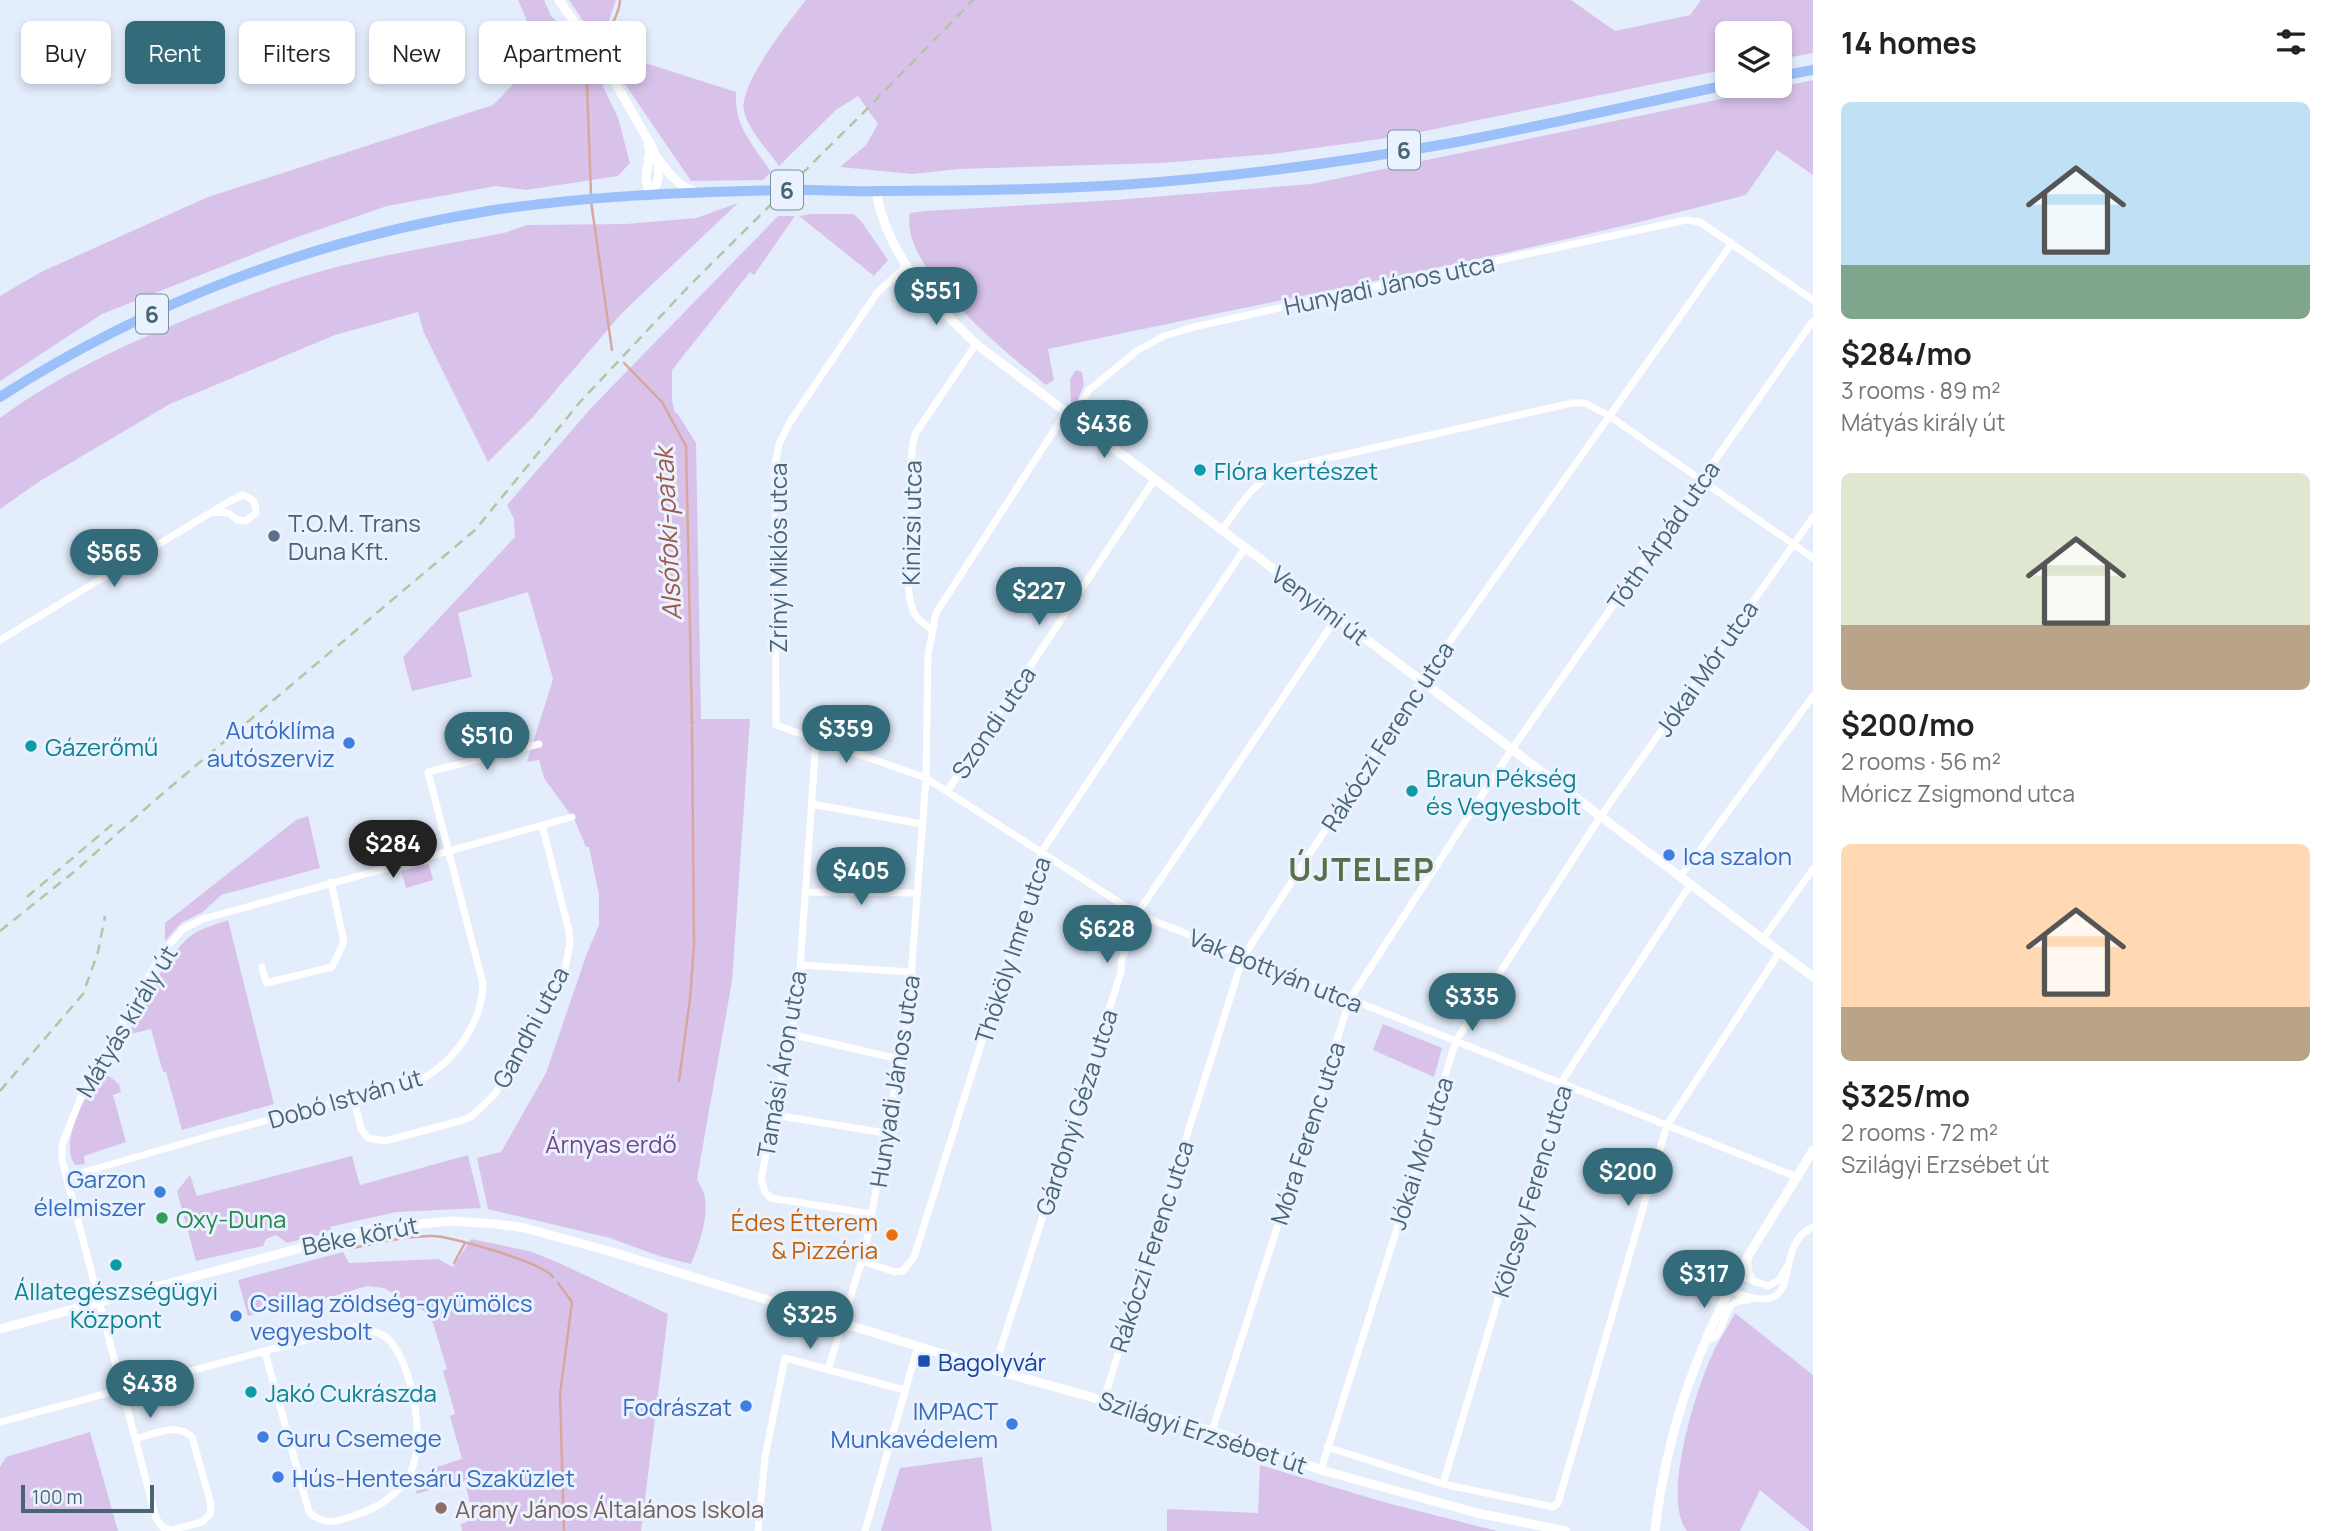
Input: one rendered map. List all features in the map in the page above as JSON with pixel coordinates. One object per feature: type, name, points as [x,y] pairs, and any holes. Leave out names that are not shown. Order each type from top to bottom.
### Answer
[{"type":"main road","points":[[1792,74],[1813,70]]},
{"type":"main road","name":"6","points":[[0,397],[55,363],[197,294],[286,261],[425,223],[492,211],[649,195],[784,190],[1086,187],[1270,170],[1458,141],[1715,87]]},
{"type":"street","points":[[559,0],[598,55],[658,159],[684,188],[698,193]]},
{"type":"street","points":[[646,136],[650,151],[646,177],[649,195]]},
{"type":"street","points":[[649,195],[660,176],[658,159]]},
{"type":"street","points":[[626,197],[636,190],[646,177]]},
{"type":"street","name":"Venyimi út","points":[[876,191],[882,216],[922,288],[942,312],[976,344],[1813,977]]},
{"type":"street","name":"Hunyadi János utca","points":[[828,1370],[862,1261],[908,1016],[926,778],[928,655],[936,613],[1069,415],[1090,390],[1129,357],[1164,336],[1194,327],[1686,220],[1700,222],[1813,300]]},
{"type":"street","name":"Rákóczi Ferenc utca","points":[[1104,1399],[1243,957],[1421,682],[1732,243]]},
{"type":"street","name":"Zrínyi Miklós utca","points":[[776,725],[775,465],[779,444],[790,422],[877,293],[907,265]]},
{"type":"street","name":"Tóth Árpád utca","points":[[1513,749],[1813,321]]},
{"type":"street","name":"Kinizsi utca","points":[[932,629],[919,621],[912,608],[909,592],[911,448],[915,434],[976,344]]},
{"type":"street","points":[[1222,530],[1257,483],[1285,468],[1572,403],[1585,403],[1608,415],[1813,558]]},
{"type":"street","name":"Szondi utca","points":[[947,790],[1154,480]]},
{"type":"street","points":[[0,640],[212,512],[243,495],[256,504],[256,513],[246,521],[238,520],[228,513],[212,512]]},
{"type":"street","name":"Jókai Mór utca","points":[[1321,1469],[1456,1041],[1600,817],[1813,517]]},
{"type":"street","name":"Thököly Imre utca","points":[[862,1261],[895,1272],[906,1268],[914,1257],[1042,851],[1245,548]]},
{"type":"street","name":"Gárdonyi Géza utca","points":[[994,1369],[1137,914],[1337,617]]},
{"type":"street","points":[[1680,877],[1813,696]]},
{"type":"street","name":"Vak Bottyán utca","points":[[776,725],[926,778],[1137,914],[1797,1177]]},
{"type":"street","name":"Tamási Áron utca","points":[[816,740],[797,997],[761,1179],[767,1195],[771,1198],[872,1214]]},
{"type":"street","name":"Dobó István út","points":[[67,1177],[212,1135],[354,1099],[434,1073],[454,1054],[479,1009],[483,994],[482,974],[428,772],[539,744]]},
{"type":"street","name":"Móra Ferenc utca","points":[[1212,1431],[1350,999],[1513,749]]},
{"type":"street","points":[[811,804],[922,824]]},
{"type":"street","points":[[448,850],[572,817]]},
{"type":"street","name":"Gandhi utca","points":[[354,1099],[361,1129],[368,1138],[385,1141],[463,1121],[495,1094],[552,995],[568,955],[569,931],[542,825]]},
{"type":"street","name":"Mátyás király út","points":[[172,1531],[162,1527],[156,1518],[62,1160],[62,1144],[80,1099],[163,952],[183,929],[202,919],[448,850]]},
{"type":"street","points":[[1762,940],[1813,869]]},
{"type":"street","points":[[262,967],[266,983],[332,967],[344,942],[331,882]]},
{"type":"street","name":"Kölcsey Ferenc utca","points":[[1443,1484],[1562,1084],[1572,1064],[1690,885]]},
{"type":"street","points":[[805,892],[917,893]]},
{"type":"street","points":[[1667,1125],[1779,953]]},
{"type":"street","points":[[800,965],[912,972]]},
{"type":"street","points":[[790,1034],[899,1059]]},
{"type":"street","points":[[774,1115],[886,1133]]},
{"type":"street","name":"Szilágyi Erzsébet út","points":[[1327,1447],[1443,1484],[1553,1507],[1560,1500],[1667,1125]]},
{"type":"street","points":[[1655,1531],[1663,1474],[1675,1423],[1705,1342],[1737,1275],[1813,1150]]},
{"type":"street","name":"Béke körút","points":[[0,1329],[375,1228],[453,1221],[524,1228],[562,1238],[842,1324]]},
{"type":"street","points":[[1737,1275],[1755,1283],[1768,1286],[1775,1284],[1783,1276],[1798,1239],[1813,1227]]},
{"type":"street","points":[[1748,1256],[1748,1272],[1755,1283]]},
{"type":"street","points":[[1705,1342],[1716,1335],[1731,1305],[1739,1300],[1768,1300],[1780,1293],[1785,1285],[1790,1261]]},
{"type":"street","points":[[1729,1290],[1754,1300]]},
{"type":"street","name":"Szilágyi Erzsébet út","points":[[842,1324],[1212,1431],[1321,1469],[1477,1513],[1560,1531]]},
{"type":"street","points":[[0,1422],[354,1327],[373,1330],[387,1338],[400,1355],[418,1421],[418,1449],[410,1475],[395,1494],[375,1509],[328,1523],[317,1520],[309,1512],[265,1352]]},
{"type":"street","points":[[865,1531],[918,1346]]},
{"type":"street","points":[[758,1531],[765,1457],[785,1358],[904,1390]]},
{"type":"street","points":[[135,1439],[173,1429],[185,1430],[192,1437],[211,1504],[210,1514],[202,1522],[172,1531]]},
{"type":"green space","points":[[518,0],[544,0],[556,21],[526,21]]},
{"type":"green space","points":[[569,0],[616,0],[609,21],[583,21]]},
{"type":"green space","points":[[806,0],[1571,0],[1615,31],[1690,15],[1701,0],[1813,0],[1813,53],[1792,57],[1792,21],[1715,21],[1715,71],[1401,136],[1273,154],[1161,163],[959,169],[912,174],[840,167],[866,145],[878,124],[858,96],[836,110],[779,166],[746,118],[744,100],[756,70]]},
{"type":"green space","points":[[646,63],[736,92],[741,125],[771,172],[763,180],[691,181],[625,84],[646,84]]},
{"type":"green space","points":[[1813,80],[1813,175],[1777,150],[1746,195],[1572,238],[1048,349],[1054,380],[1046,385],[959,308],[921,258],[911,235],[910,213],[1311,184],[1726,98],[1792,98],[1792,84]]},
{"type":"green space","points":[[513,84],[602,84],[618,118],[630,163],[618,176],[526,190],[496,186],[387,206],[289,240],[102,314],[0,381],[0,296],[41,272],[208,197],[493,105]]},
{"type":"green space","points":[[738,203],[622,313],[532,418],[488,462],[424,333],[418,312],[335,335],[170,404],[40,481],[0,509],[0,418],[71,373],[171,326],[313,273],[504,233],[527,225],[626,224],[696,218]]},
{"type":"green space","points":[[854,214],[888,260],[874,276],[799,216]]},
{"type":"green space","name":"Árnyas erdő","points":[[778,216],[795,216],[754,275],[750,272],[672,370],[675,413],[696,443],[701,719],[750,719],[732,981],[697,1179],[704,1194],[705,1220],[691,1264],[659,1256],[610,1238],[488,1209],[477,1158],[501,1152],[546,1073],[599,925],[599,895],[589,847],[586,847],[575,821],[544,778],[539,760],[527,762],[553,679],[528,592],[458,613],[472,677],[412,691],[403,657],[515,537],[514,519],[507,505],[592,407]]},
{"type":"green space","points":[[1076,370],[1082,372],[1084,385],[1077,401],[1071,404],[1070,379]]},
{"type":"green space","points":[[308,816],[320,868],[221,895],[203,912],[181,923],[165,941],[165,923],[296,820]]},
{"type":"green space","points":[[429,864],[433,880],[406,888],[401,871]]},
{"type":"green space","points":[[228,920],[274,1104],[182,1130],[151,1029],[127,1035],[162,971],[178,948],[197,932]]},
{"type":"green space","points":[[1383,1024],[1442,1048],[1434,1077],[1373,1050]]},
{"type":"green space","points":[[109,1076],[119,1084],[121,1092],[113,1095],[126,1142],[84,1156],[85,1164],[75,1165],[70,1146],[75,1121],[98,1078]]},
{"type":"green space","points":[[468,1155],[481,1208],[396,1212],[330,1227],[332,1232],[287,1243],[276,1235],[266,1239],[263,1246],[196,1261],[177,1191],[190,1175],[197,1196],[352,1156],[360,1185]]},
{"type":"green space","points":[[471,1239],[529,1251],[668,1314],[641,1531],[462,1531],[461,1524],[467,1522],[466,1515],[472,1513],[465,1481],[415,1494],[430,1469],[462,1459],[450,1416],[455,1414],[443,1371],[447,1369],[433,1323],[424,1311],[384,1288],[367,1286],[314,1302],[312,1297],[248,1316],[238,1280],[343,1252],[349,1263],[438,1259],[453,1267]]},
{"type":"green space","points":[[1735,1313],[1813,1375],[1813,1531],[1760,1490],[1740,1531],[1687,1531],[1680,1516],[1679,1470],[1690,1418],[1712,1355]]},
{"type":"green space","points":[[90,1432],[118,1531],[0,1531],[0,1467],[6,1457]]},
{"type":"green space","points":[[982,1457],[992,1531],[881,1531],[900,1468]]},
{"type":"green space","points":[[1260,1465],[1387,1503],[1497,1531],[1167,1531],[1167,1509],[1258,1513]]},
{"type":"waterway","name":"Alsófoki-patak","points":[[614,21],[620,0]]},
{"type":"waterway","name":"Alsófoki-patak","points":[[587,84],[591,194]]},
{"type":"waterway","name":"Alsófoki-patak","points":[[591,201],[612,350]]},
{"type":"waterway","name":"Alsófoki-patak","points":[[624,363],[662,402],[686,446],[692,724]]},
{"type":"waterway","name":"Alsófoki-patak","points":[[679,1081],[694,945],[692,727]]},
{"type":"waterway","points":[[352,1248],[412,1237],[443,1237],[516,1258],[546,1271],[553,1277]]},
{"type":"waterway","points":[[454,1263],[465,1243]]},
{"type":"waterway","points":[[558,1283],[572,1302],[560,1394],[564,1531]]},
{"type":"railway","points":[[0,931],[75,871],[475,530],[580,402],[690,285],[973,0]]},
{"type":"railway","points":[[27,897],[115,822]]},
{"type":"railway","points":[[0,1091],[83,994],[98,952],[105,916]]},
{"type":"place","name":"Flóra kertészet","points":[[1200,470]]},
{"type":"place","name":"T.O.M. Trans Duna Kft.","points":[[274,536]]},
{"type":"place","name":"Autóklíma autószerviz","points":[[349,743]]},
{"type":"place","name":"Gázerőmű","points":[[31,746]]},
{"type":"place","name":"Braun Pékség és Vegyesbolt","points":[[1412,791]]},
{"type":"place","name":"Ica szalon","points":[[1669,855]]},
{"type":"place","name":"Garzon élelmiszer","points":[[160,1192]]},
{"type":"place","name":"Oxy-Duna","points":[[162,1218]]},
{"type":"place","name":"Édes Étterem & Pizzéria","points":[[892,1235]]},
{"type":"place","name":"Állategészségügyi Központ","points":[[116,1265]]},
{"type":"place","name":"Csillag zöldség-gyümölcs vegyesbolt","points":[[236,1316]]},
{"type":"place","name":"Bagolyvár","points":[[924,1361]]},
{"type":"place","name":"Jakó Cukrászda","points":[[251,1392]]},
{"type":"place","name":"Fodrászat","points":[[746,1406]]},
{"type":"place","name":"IMPACT Munkavédelem","points":[[1012,1424]]},
{"type":"place","name":"Guru Csemege","points":[[263,1437]]},
{"type":"place","name":"Hús-Hentesáru Szaküzlet","points":[[278,1477]]},
{"type":"place","name":"Arany János Általános Iskola","points":[[441,1508]]},
{"type":"district","name":"ÚJTELEP","points":[[1362,869]]}]
